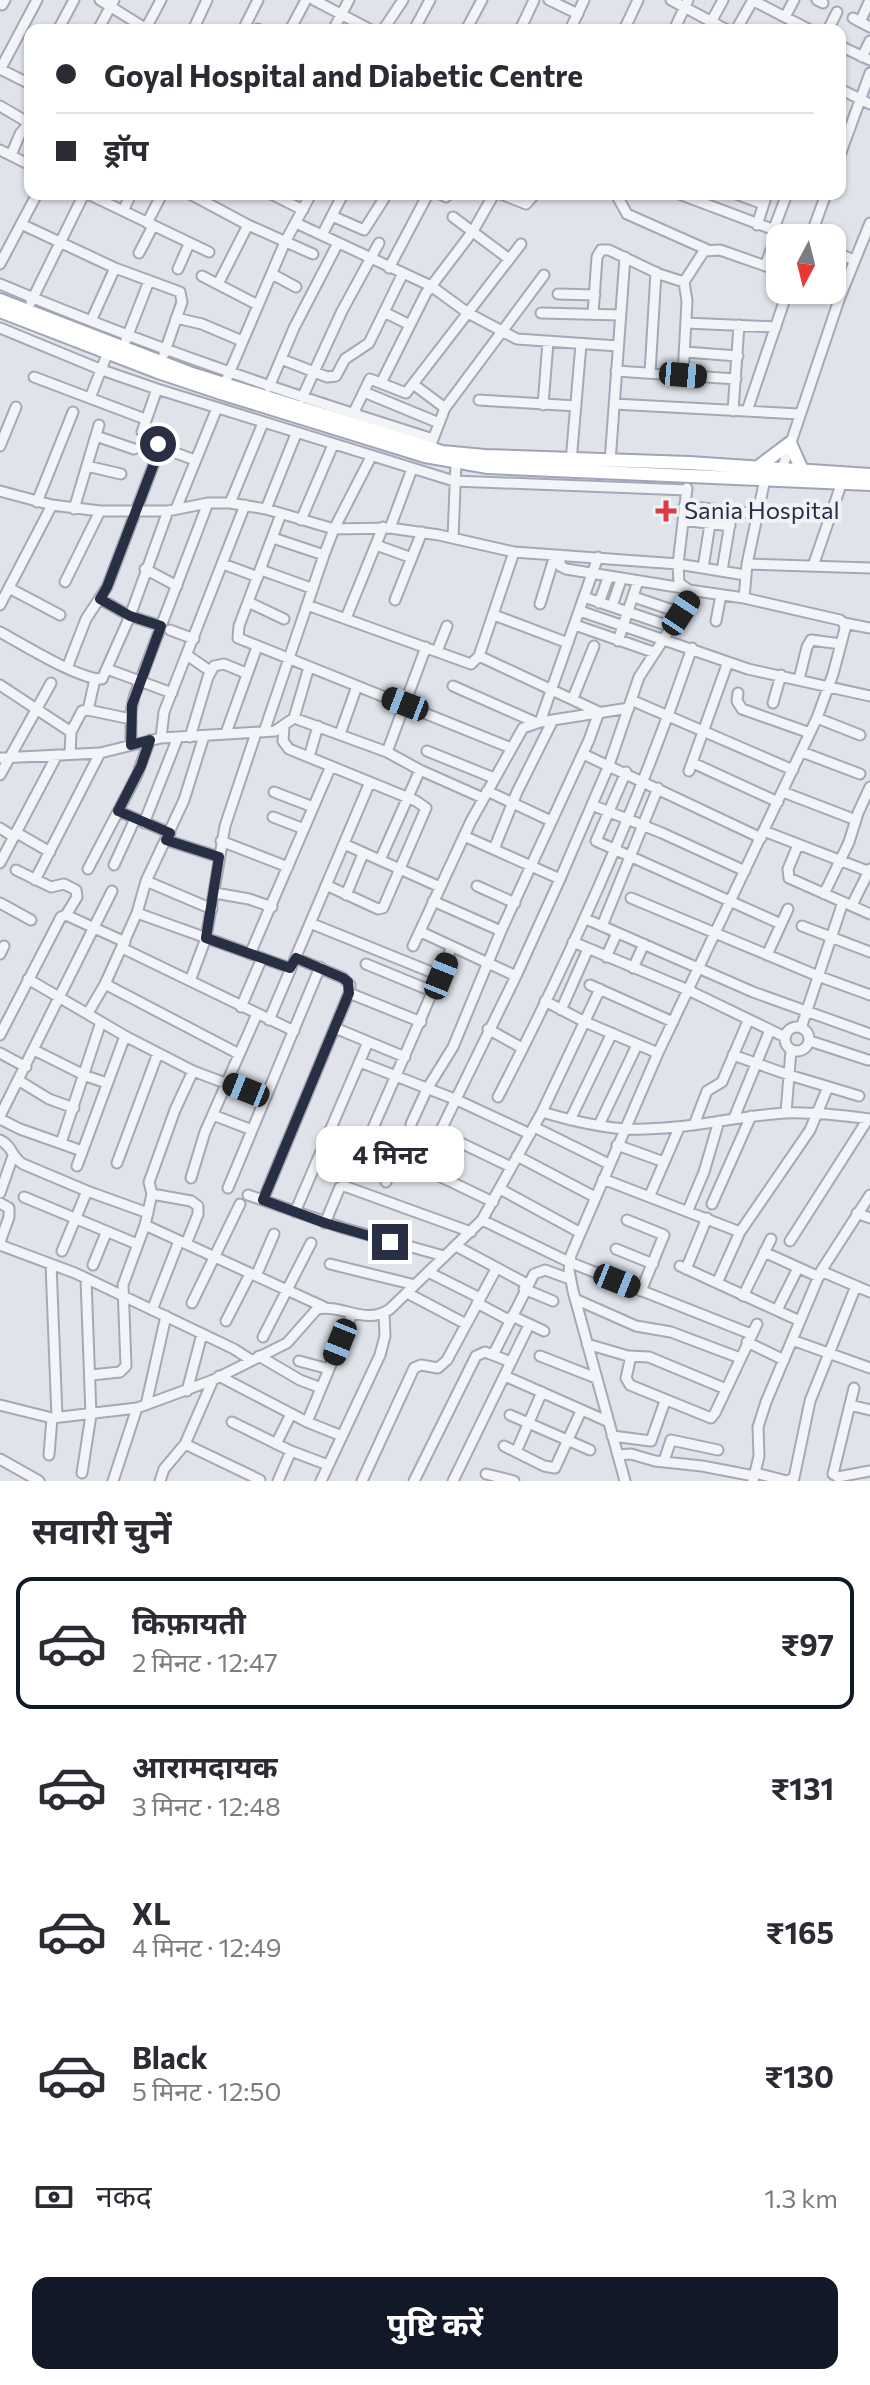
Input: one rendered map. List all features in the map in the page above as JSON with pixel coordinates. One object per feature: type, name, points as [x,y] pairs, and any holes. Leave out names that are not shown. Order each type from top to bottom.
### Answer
[{"type":"main road","points":[[0,300],[25,316],[108,352],[223,389],[454,454],[765,479],[802,470],[870,475]]},
{"type":"main road","points":[[0,311],[125,341],[160,368]]},
{"type":"main road","points":[[758,467],[790,443],[802,470]]},
{"type":"main road","points":[[429,448],[456,462],[488,467],[610,462],[758,467],[780,474],[870,484]]},
{"type":"street","points":[[24,24],[37,0]]},
{"type":"street","points":[[61,24],[74,0]]},
{"type":"street","points":[[100,0],[112,4],[138,24]]},
{"type":"street","points":[[149,24],[161,0]]},
{"type":"street","points":[[196,24],[207,0]]},
{"type":"street","points":[[246,24],[258,0]]},
{"type":"street","points":[[293,24],[306,0]]},
{"type":"street","points":[[314,0],[359,24]]},
{"type":"street","points":[[336,24],[349,0]]},
{"type":"street","points":[[387,24],[403,0]]},
{"type":"street","points":[[417,24],[430,0]]},
{"type":"street","points":[[469,24],[482,0]]},
{"type":"street","points":[[549,0],[578,14]]},
{"type":"street","points":[[573,24],[584,0]]},
{"type":"street","points":[[627,24],[638,0]]},
{"type":"street","points":[[671,0],[686,4],[715,24]]},
{"type":"street","points":[[711,22],[723,0]]},
{"type":"street","points":[[739,24],[753,0],[798,24]]},
{"type":"street","points":[[785,17],[794,0]]},
{"type":"street","points":[[522,24],[531,1]]},
{"type":"street","points":[[867,2],[856,20],[870,27]]},
{"type":"street","points":[[101,24],[112,4]]},
{"type":"street","points":[[677,24],[686,4]]},
{"type":"street","points":[[831,24],[837,12]]},
{"type":"street","points":[[24,25],[0,70],[24,81]]},
{"type":"street","points":[[846,49],[866,59],[870,41]]},
{"type":"street","points":[[846,142],[865,102],[870,73]]},
{"type":"street","points":[[846,92],[865,102]]},
{"type":"street","points":[[0,106],[24,119]]},
{"type":"street","points":[[11,155],[24,129]]},
{"type":"street","points":[[0,150],[24,162]]},
{"type":"street","points":[[0,264],[34,200]]},
{"type":"street","points":[[25,316],[83,200]]},
{"type":"street","points":[[99,200],[209,252]]},
{"type":"street","points":[[123,211],[128,200]]},
{"type":"street","points":[[139,253],[160,200]]},
{"type":"street","points":[[201,200],[313,254]]},
{"type":"street","points":[[283,200],[303,210]]},
{"type":"street","points":[[223,389],[285,242],[308,200]]},
{"type":"street","points":[[322,235],[340,200]]},
{"type":"street","points":[[332,216],[364,230],[383,200]]},
{"type":"street","points":[[389,268],[425,200]]},
{"type":"street","points":[[382,381],[408,324],[431,286],[473,231],[491,200]]},
{"type":"street","points":[[619,200],[627,214],[708,250],[720,250],[765,266],[766,263]]},
{"type":"street","points":[[694,200],[766,228]]},
{"type":"street","points":[[757,225],[765,200]]},
{"type":"street","points":[[778,224],[785,200]]},
{"type":"street","points":[[815,224],[824,200]]},
{"type":"street","points":[[453,217],[509,259]]},
{"type":"street","points":[[296,223],[431,286],[468,313],[517,339],[618,346]]},
{"type":"street","points":[[846,281],[870,223]]},
{"type":"street","points":[[21,224],[115,268],[180,292],[183,298],[160,368]]},
{"type":"street","points":[[218,284],[248,225]]},
{"type":"street","points":[[269,387],[338,243]]},
{"type":"street","points":[[302,398],[368,258],[379,243]]},
{"type":"street","points":[[178,269],[189,244]]},
{"type":"street","points":[[353,414],[370,379],[382,381],[406,393],[521,244]]},
{"type":"street","points":[[593,314],[599,252],[609,250],[684,282]]},
{"type":"street","points":[[683,375],[686,323],[684,282],[700,256],[708,250]]},
{"type":"street","points":[[610,462],[625,257]]},
{"type":"street","points":[[846,257],[854,260]]},
{"type":"street","points":[[91,321],[115,268]]},
{"type":"street","points":[[650,373],[656,272]]},
{"type":"street","points":[[281,359],[330,377],[336,376],[345,359],[369,343],[403,273]]},
{"type":"street","points":[[272,274],[296,287]]},
{"type":"street","points":[[0,284],[91,321],[125,341],[166,349],[353,414],[429,448],[445,408],[544,275]]},
{"type":"street","points":[[202,276],[258,305]]},
{"type":"street","points":[[125,341],[149,281]]},
{"type":"street","points":[[558,294],[595,295]]},
{"type":"street","points":[[747,411],[783,304]]},
{"type":"street","points":[[780,474],[838,304]]},
{"type":"street","points":[[384,312],[408,324]]},
{"type":"street","points":[[541,313],[620,315]]},
{"type":"street","points":[[176,318],[202,324],[242,341]]},
{"type":"street","points":[[686,323],[776,327]]},
{"type":"street","points":[[733,411],[739,325]]},
{"type":"street","points":[[0,328],[157,389],[454,481],[687,490]]},
{"type":"street","points":[[543,405],[548,342]]},
{"type":"street","points":[[571,465],[581,344]]},
{"type":"street","points":[[90,398],[108,352]]},
{"type":"street","points":[[685,352],[738,356]]},
{"type":"street","points":[[616,371],[736,379]]},
{"type":"street","points":[[34,377],[145,419]]},
{"type":"street","points":[[413,384],[445,408]]},
{"type":"street","points":[[157,389],[142,432],[159,447],[195,460]]},
{"type":"street","points":[[364,392],[439,423]]},
{"type":"street","points":[[479,400],[576,406]]},
{"type":"street","points":[[614,404],[799,414]]},
{"type":"street","points":[[0,446],[16,407]]},
{"type":"street","points":[[0,632],[67,668],[102,679],[130,616],[145,569],[217,408]]},
{"type":"street","points":[[37,502],[73,412]]},
{"type":"street","points":[[230,503],[263,423]]},
{"type":"street","points":[[74,509],[99,425]]},
{"type":"street","points":[[266,509],[296,434]]},
{"type":"street","points":[[96,436],[134,449]]},
{"type":"street","points":[[301,520],[333,445]]},
{"type":"street","points":[[67,668],[86,619],[107,587],[159,447]]},
{"type":"street","points":[[190,981],[206,938],[221,841],[334,529],[371,457]]},
{"type":"street","points":[[453,538],[456,462]]},
{"type":"street","points":[[87,466],[121,474]]},
{"type":"street","points":[[346,618],[412,469]]},
{"type":"street","points":[[683,588],[679,583],[678,564],[689,475]]},
{"type":"street","points":[[744,598],[746,569],[765,479]]},
{"type":"street","points":[[813,566],[842,482]]},
{"type":"street","points":[[0,491],[37,502],[100,511],[172,510],[208,503],[230,503],[266,509],[334,529],[386,528],[422,532],[514,552],[678,564],[722,571],[813,566],[870,568]]},
{"type":"street","points":[[131,745],[132,705],[166,628],[177,586],[208,503]]},
{"type":"street","points":[[0,605],[52,505]]},
{"type":"street","points":[[88,869],[156,739],[245,505]]},
{"type":"street","points":[[684,506],[758,514]]},
{"type":"street","points":[[65,582],[100,511]]},
{"type":"street","points":[[722,571],[732,511]]},
{"type":"street","points":[[281,514],[237,635],[241,640],[511,748]]},
{"type":"street","points":[[683,520],[730,526]]},
{"type":"street","points":[[703,568],[710,524]]},
{"type":"street","points":[[395,600],[422,532]]},
{"type":"street","points":[[273,538],[324,555]]},
{"type":"street","points":[[376,545],[412,558]]},
{"type":"street","points":[[307,605],[468,664],[474,663],[494,615],[514,552]]},
{"type":"street","points":[[558,555],[561,567],[592,575],[744,598],[870,628]]},
{"type":"street","points":[[540,604],[558,555]]},
{"type":"street","points":[[539,722],[598,557]]},
{"type":"street","points":[[223,564],[311,588]]},
{"type":"street","points":[[145,569],[177,586]]},
{"type":"street","points":[[599,603],[608,578]]},
{"type":"street","points":[[612,606],[621,580]]},
{"type":"street","points":[[618,641],[638,581]]},
{"type":"street","points":[[9,588],[60,615]]},
{"type":"street","points":[[439,1134],[560,879],[609,765],[639,677],[695,591]]},
{"type":"street","points":[[716,621],[721,595]]},
{"type":"street","points":[[584,597],[672,627]]},
{"type":"street","points":[[634,597],[681,613]]},
{"type":"street","points":[[100,599],[130,616],[194,639]]},
{"type":"street","points":[[248,602],[284,619]]},
{"type":"street","points":[[580,611],[728,662],[869,692]]},
{"type":"street","points":[[494,615],[568,643]]},
{"type":"street","points":[[625,1481],[575,1299],[569,1262],[579,1232],[658,1053],[817,718],[830,685],[844,623]]},
{"type":"street","points":[[575,625],[653,652]]},
{"type":"street","points":[[437,651],[447,626]]},
{"type":"street","points":[[799,679],[811,640],[841,644]]},
{"type":"street","points":[[573,698],[594,646]]},
{"type":"street","points":[[226,733],[257,647]]},
{"type":"street","points":[[387,752],[426,647]]},
{"type":"street","points":[[498,1097],[586,919],[669,716],[692,648]]},
{"type":"street","points":[[187,655],[210,671]]},
{"type":"street","points":[[479,656],[599,712]]},
{"type":"street","points":[[728,662],[691,767],[778,802]]},
{"type":"street","points":[[190,737],[210,671],[218,664],[246,673]]},
{"type":"street","points":[[5,757],[100,753],[156,739],[278,730],[294,718],[309,667]]},
{"type":"street","points":[[107,669],[172,693]]},
{"type":"street","points":[[773,703],[781,675]]},
{"type":"street","points":[[88,710],[95,679]]},
{"type":"street","points":[[0,775],[5,757],[51,683]]},
{"type":"street","points":[[340,734],[357,686]]},
{"type":"street","points":[[453,686],[539,722]]},
{"type":"street","points":[[1,687],[71,732]]},
{"type":"street","points":[[738,693],[737,701],[742,709],[810,733]]},
{"type":"street","points":[[413,946],[464,836],[523,728],[630,704],[705,730],[793,770]]},
{"type":"street","points":[[70,754],[71,732],[82,711],[131,719]]},
{"type":"street","points":[[411,1124],[427,1089],[453,1047],[599,712]]},
{"type":"street","points":[[294,718],[387,752],[420,770],[512,803],[551,821]]},
{"type":"street","points":[[817,718],[860,735]]},
{"type":"street","points":[[494,849],[512,803],[553,720]]},
{"type":"street","points":[[284,726],[285,746],[426,808],[381,909],[326,885]]},
{"type":"street","points":[[309,757],[318,726]]},
{"type":"street","points":[[88,1013],[124,945],[146,881],[184,800],[204,736]]},
{"type":"street","points":[[114,865],[139,821],[178,737]]},
{"type":"street","points":[[427,751],[494,778]]},
{"type":"street","points":[[802,752],[860,774]]},
{"type":"street","points":[[35,880],[100,753]]},
{"type":"street","points":[[583,754],[763,835],[869,870],[831,939],[801,1028]]},
{"type":"street","points":[[0,863],[57,755]]},
{"type":"street","points":[[250,954],[331,766]]},
{"type":"street","points":[[380,860],[420,770]]},
{"type":"street","points":[[626,772],[596,841],[781,924]]},
{"type":"street","points":[[269,1020],[370,782]]},
{"type":"street","points":[[824,894],[849,842],[870,787]]},
{"type":"street","points":[[602,926],[658,788]]},
{"type":"street","points":[[274,792],[313,807]]},
{"type":"street","points":[[783,792],[856,820]]},
{"type":"street","points":[[592,805],[745,871]]},
{"type":"street","points":[[118,811],[168,837],[219,857]]},
{"type":"street","points":[[273,817],[304,829]]},
{"type":"street","points":[[0,828],[50,852]]},
{"type":"street","points":[[464,836],[560,879]]},
{"type":"street","points":[[221,841],[288,867]]},
{"type":"street","points":[[344,844],[440,887]]},
{"type":"street","points":[[798,845],[788,869],[789,878],[870,914]]},
{"type":"street","points":[[346,895],[363,854]]},
{"type":"street","points":[[0,1035],[59,920],[66,915],[77,897],[76,890],[64,884],[51,887],[16,870]]},
{"type":"street","points":[[146,881],[212,909]]},
{"type":"street","points":[[477,886],[515,903]]},
{"type":"street","points":[[82,1151],[20,1129],[0,1117],[112,891]]},
{"type":"street","points":[[215,893],[272,907]]},
{"type":"street","points":[[631,898],[870,995]]},
{"type":"street","points":[[433,901],[501,931]]},
{"type":"street","points":[[0,903],[31,920]]},
{"type":"street","points":[[767,955],[788,909]]},
{"type":"street","points":[[137,913],[290,968]]},
{"type":"street","points":[[66,915],[241,1007],[294,1031]]},
{"type":"street","points":[[586,919],[806,1011],[870,1034]]},
{"type":"street","points":[[310,923],[441,976]]},
{"type":"street","points":[[802,926],[870,952]]},
{"type":"street","points":[[421,932],[516,976]]},
{"type":"street","points":[[606,957],[617,933]]},
{"type":"street","points":[[573,942],[688,990],[785,1037],[791,1050],[786,1113]]},
{"type":"street","points":[[633,968],[644,944]]},
{"type":"street","points":[[322,1152],[355,1164],[452,947]]},
{"type":"street","points":[[561,1010],[588,949]]},
{"type":"street","points":[[241,1007],[262,958]]},
{"type":"street","points":[[263,1200],[349,993],[350,985],[346,980],[296,958]]},
{"type":"street","points":[[366,964],[434,992]]},
{"type":"street","points":[[228,1188],[320,967]]},
{"type":"street","points":[[28,979],[125,1036],[193,1071],[265,1098]]},
{"type":"street","points":[[105,984],[239,1054]]},
{"type":"street","points":[[590,985],[673,1022]]},
{"type":"street","points":[[145,1225],[324,1307],[364,1316],[384,1313],[482,1220],[542,1112],[600,989]]},
{"type":"street","points":[[349,993],[421,1022]]},
{"type":"street","points":[[545,1001],[658,1053]]},
{"type":"street","points":[[191,1178],[213,1115],[257,1014]]},
{"type":"street","points":[[694,1125],[707,1091],[722,1082],[748,1021]]},
{"type":"street","points":[[61,1143],[86,1076],[101,1022]]},
{"type":"street","points":[[335,1028],[405,1057]]},
{"type":"street","points":[[785,1037],[790,1029],[801,1028],[807,1032],[810,1041]]},
{"type":"street","points":[[488,1029],[522,1048]]},
{"type":"street","points":[[734,1118],[770,1030]]},
{"type":"street","points":[[570,1120],[612,1033]]},
{"type":"street","points":[[77,1166],[125,1036]]},
{"type":"street","points":[[791,1050],[805,1049],[810,1041]]},
{"type":"street","points":[[810,1041],[868,1060]]},
{"type":"street","points":[[295,1212],[368,1042]]},
{"type":"street","points":[[599,1125],[637,1045]]},
{"type":"street","points":[[34,1050],[107,1083]]},
{"type":"street","points":[[0,1053],[26,1067]]},
{"type":"street","points":[[117,1163],[158,1053]]},
{"type":"street","points":[[733,1055],[859,1096]]},
{"type":"street","points":[[360,1062],[609,1164]]},
{"type":"street","points":[[91,1375],[125,1369],[124,1278],[145,1225],[152,1194],[149,1182],[193,1071]]},
{"type":"street","points":[[18,1080],[49,1099],[74,1108]]},
{"type":"street","points":[[717,1283],[740,1232],[801,1144],[828,1087]]},
{"type":"street","points":[[542,1112],[624,1129],[679,1128],[786,1113],[869,1119],[790,1241]]},
{"type":"street","points":[[213,1115],[252,1130]]},
{"type":"street","points":[[712,1204],[751,1116]]},
{"type":"street","points":[[688,1210],[704,1172],[719,1121]]},
{"type":"street","points":[[650,1195],[679,1128]]},
{"type":"street","points":[[373,1129],[435,1154],[439,1176],[493,1202]]},
{"type":"street","points":[[0,1140],[10,1146],[13,1156],[23,1164],[148,1213]]},
{"type":"street","points":[[386,1182],[400,1141]]},
{"type":"street","points":[[461,1143],[511,1167]]},
{"type":"street","points":[[617,1145],[664,1162]]},
{"type":"street","points":[[0,1193],[13,1156]]},
{"type":"street","points":[[517,1156],[595,1197]]},
{"type":"street","points":[[603,1179],[740,1232]]},
{"type":"street","points":[[325,1223],[340,1187],[344,1186],[471,1232]]},
{"type":"street","points":[[500,1189],[579,1232]]},
{"type":"street","points":[[62,1251],[87,1191]]},
{"type":"street","points":[[152,1194],[191,1201],[198,1206],[198,1214],[152,1310]]},
{"type":"street","points":[[248,1195],[325,1223],[444,1256]]},
{"type":"street","points":[[754,1477],[759,1449],[759,1420],[820,1274],[870,1195]]},
{"type":"street","points":[[24,1197],[137,1244]]},
{"type":"street","points":[[0,1203],[9,1208],[10,1213],[0,1243],[86,1279],[321,1388]]},
{"type":"street","points":[[192,1303],[240,1204]]},
{"type":"street","points":[[857,1213],[870,1218]]},
{"type":"street","points":[[707,1218],[683,1268],[800,1321]]},
{"type":"street","points":[[482,1220],[569,1262],[749,1338],[784,1360]]},
{"type":"street","points":[[627,1220],[664,1235],[641,1291]]},
{"type":"street","points":[[93,1265],[106,1233]]},
{"type":"street","points":[[226,1321],[274,1234]]},
{"type":"street","points":[[743,1296],[771,1239]]},
{"type":"street","points":[[263,1337],[311,1243]]},
{"type":"street","points":[[456,1246],[553,1301]]},
{"type":"street","points":[[616,1249],[653,1264]]},
{"type":"street","points":[[764,1252],[798,1268],[870,1292]]},
{"type":"street","points":[[49,1455],[54,1417],[51,1264]]},
{"type":"street","points":[[330,1264],[415,1285]]},
{"type":"street","points":[[777,1310],[798,1268]]},
{"type":"street","points":[[362,1481],[414,1368],[421,1365],[438,1368],[443,1364],[496,1269]]},
{"type":"street","points":[[493,1355],[525,1287],[540,1270],[570,1279]]},
{"type":"street","points":[[428,1272],[510,1318],[544,1331]]},
{"type":"street","points":[[82,1473],[91,1415],[86,1279]]},
{"type":"street","points":[[618,1455],[631,1454],[754,1477],[787,1481],[794,1478],[804,1422],[856,1286]]},
{"type":"street","points":[[407,1293],[466,1324]]},
{"type":"street","points":[[575,1299],[636,1326],[671,1332],[740,1358]]},
{"type":"street","points":[[0,1405],[54,1417],[142,1407],[187,1391],[287,1343],[312,1312],[324,1307]]},
{"type":"street","points":[[321,1481],[383,1345],[384,1313]]},
{"type":"street","points":[[307,1422],[352,1314]]},
{"type":"street","points":[[113,1481],[142,1407],[166,1316]]},
{"type":"street","points":[[631,1356],[627,1383],[711,1418],[757,1324]]},
{"type":"street","points":[[453,1481],[529,1325]]},
{"type":"street","points":[[187,1391],[202,1334]]},
{"type":"street","points":[[792,1340],[870,1368]]},
{"type":"street","points":[[587,1344],[631,1356],[645,1356],[726,1389]]},
{"type":"street","points":[[414,1481],[476,1356],[481,1352],[511,1362]]},
{"type":"street","points":[[540,1356],[596,1378]]},
{"type":"street","points":[[299,1361],[329,1369]]},
{"type":"street","points":[[505,1376],[609,1422]]},
{"type":"street","points":[[216,1378],[342,1436]]},
{"type":"street","points":[[160,1481],[164,1469],[185,1444],[216,1378]]},
{"type":"street","points":[[854,1388],[833,1474],[838,1477],[870,1471]]},
{"type":"street","points":[[516,1452],[542,1392]]},
{"type":"street","points":[[612,1436],[651,1441],[665,1401]]},
{"type":"street","points":[[850,1405],[870,1410]]},
{"type":"street","points":[[504,1446],[544,1466],[555,1468],[581,1411]]},
{"type":"street","points":[[276,1444],[291,1414]]},
{"type":"street","points":[[510,1415],[590,1450]]},
{"type":"street","points":[[232,1422],[328,1465]]},
{"type":"street","points":[[664,1461],[671,1440],[718,1450]]},
{"type":"street","points":[[185,1444],[260,1480]]},
{"type":"street","points":[[278,1481],[291,1451]]},
{"type":"street","points":[[0,1459],[39,1481]]},
{"type":"street","points":[[486,1474],[514,1481]]},
{"type":"place","name":"Sania Hospital","points":[[666,511]]},
{"type":"route","points":[[158,444],[158,453],[100,599],[130,616],[161,626],[131,712],[131,745],[150,740],[141,766],[118,811],[170,833],[166,840],[219,857],[206,938],[290,968],[296,958],[343,978],[350,985],[263,1200],[390,1242]]}]
